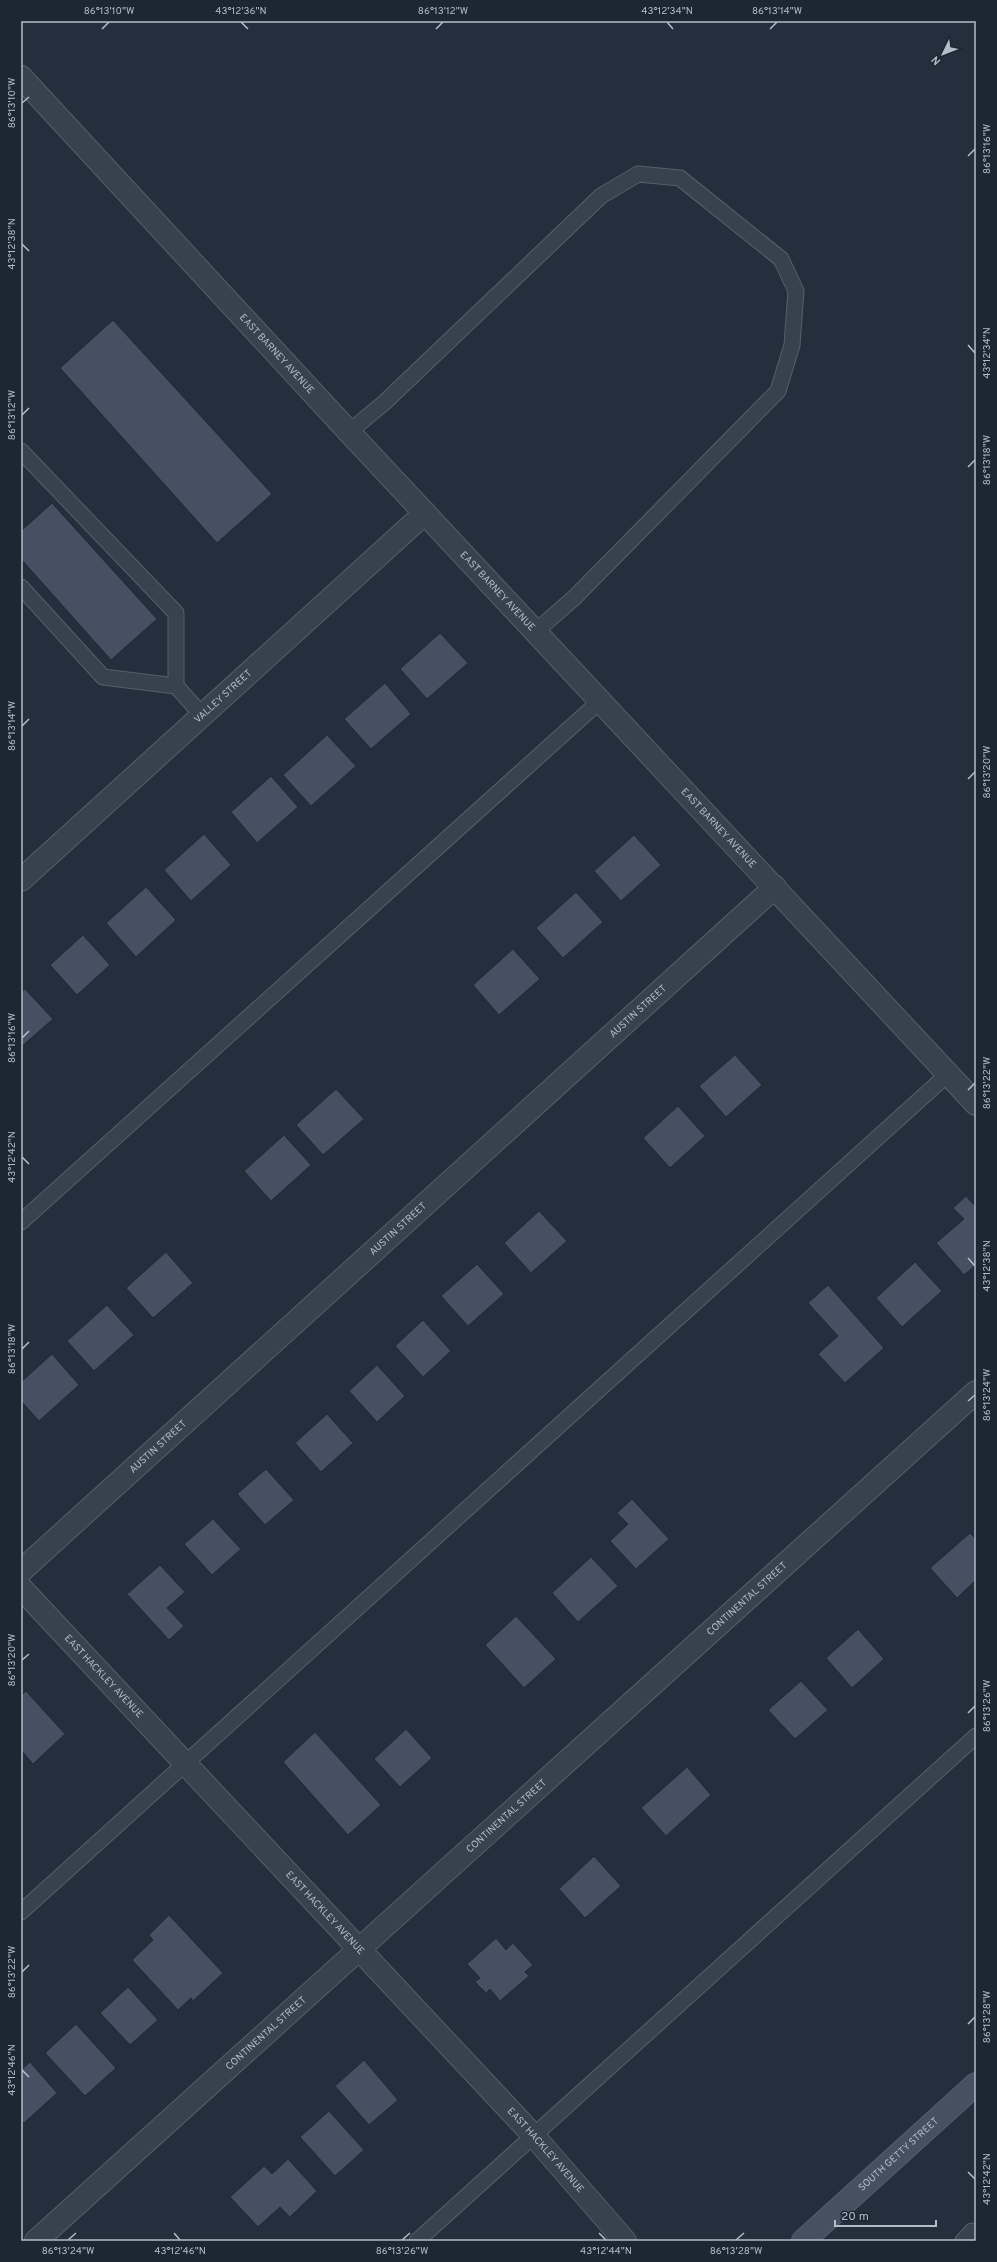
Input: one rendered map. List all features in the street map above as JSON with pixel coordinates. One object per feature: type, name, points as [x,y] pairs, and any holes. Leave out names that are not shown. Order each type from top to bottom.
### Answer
[{"type":"main road","name":"SOUTH GETTY STREET","points":[[803,2241],[974,2089]]},
{"type":"street","name":"EAST BARNEY AVENUE","points":[[21,77],[349,432],[976,1104]]},
{"type":"street","name":"VALLEY STREET","points":[[21,880],[426,513]]},
{"type":"street","name":"AUSTIN STREET","points":[[21,1571],[774,887]]},
{"type":"street","name":"CONTINENTAL STREET","points":[[36,2241],[976,1392]]},
{"type":"street","name":"EAST HACKLEY AVENUE","points":[[21,1588],[533,2135],[625,2241]]},
{"type":"lane","points":[[349,432],[385,402],[601,196],[638,174],[680,178],[781,259],[796,291],[792,344],[778,391],[574,598],[536,632]]},
{"type":"lane","points":[[21,451],[176,613],[176,686]]},
{"type":"lane","points":[[21,587],[103,677],[176,686],[203,716]]},
{"type":"lane","points":[[21,1222],[600,701]]},
{"type":"lane","points":[[21,1912],[948,1074]]},
{"type":"lane","points":[[417,2241],[976,1736]]},
{"type":"lane","points":[[963,2241],[972,2231],[976,2232]]},
{"type":"building","points":[[113,320],[272,494],[217,543],[60,368]]},
{"type":"building","points":[[52,503],[157,619],[111,660],[21,559],[21,531]]},
{"type":"building","points":[[440,633],[468,663],[427,699],[400,669]]},
{"type":"building","points":[[385,683],[411,714],[371,749],[344,719]]},
{"type":"building","points":[[327,735],[356,766],[311,806],[283,775]]},
{"type":"building","points":[[271,776],[298,807],[257,843],[231,812]]},
{"type":"building","points":[[204,834],[231,865],[191,901],[164,870]]},
{"type":"building","points":[[634,835],[661,865],[621,901],[594,871]]},
{"type":"building","points":[[146,887],[176,920],[136,957],[106,923]]},
{"type":"building","points":[[576,892],[603,922],[563,958],[536,928]]},
{"type":"building","points":[[83,935],[110,965],[77,995],[50,965]]},
{"type":"building","points":[[513,949],[540,979],[499,1015],[473,985]]},
{"type":"building","points":[[25,989],[53,1019],[21,1047],[21,993]]},
{"type":"building","points":[[735,1055],[762,1085],[726,1117],[699,1086]]},
{"type":"building","points":[[336,1089],[364,1119],[323,1155],[296,1125]]},
{"type":"building","points":[[678,1106],[705,1136],[670,1168],[643,1138]]},
{"type":"building","points":[[284,1135],[311,1165],[271,1201],[244,1171]]},
{"type":"building","points":[[966,1196],[976,1207],[976,1265],[964,1275],[936,1243],[964,1219],[953,1208]]},
{"type":"building","points":[[539,1211],[567,1241],[531,1273],[504,1243]]},
{"type":"building","points":[[166,1252],[193,1283],[153,1318],[126,1288]]},
{"type":"building","points":[[915,1262],[942,1291],[902,1327],[876,1298]]},
{"type":"building","points":[[477,1264],[504,1294],[468,1326],[441,1296]]},
{"type":"building","points":[[828,1285],[884,1348],[845,1383],[818,1354],[838,1336],[808,1303]]},
{"type":"building","points":[[107,1305],[134,1335],[94,1371],[67,1341]]},
{"type":"building","points":[[423,1320],[451,1351],[423,1377],[395,1346]]},
{"type":"building","points":[[52,1354],[79,1385],[39,1421],[21,1401],[21,1382]]},
{"type":"building","points":[[377,1365],[405,1396],[377,1422],[349,1391]]},
{"type":"building","points":[[327,1414],[353,1443],[321,1472],[295,1443]]},
{"type":"building","points":[[266,1469],[294,1500],[265,1525],[237,1494]]},
{"type":"building","points":[[632,1499],[669,1539],[636,1569],[610,1541],[628,1524],[617,1513]]},
{"type":"building","points":[[213,1519],[241,1549],[212,1575],[184,1544]]},
{"type":"building","points":[[970,1533],[976,1539],[976,1580],[957,1598],[930,1568]]},
{"type":"building","points":[[591,1557],[618,1586],[578,1622],[552,1593]]},
{"type":"building","points":[[160,1565],[185,1592],[167,1608],[184,1626],[169,1640],[127,1594]]},
{"type":"building","points":[[516,1616],[556,1659],[524,1688],[485,1645]]},
{"type":"building","points":[[858,1629],[884,1659],[852,1688],[826,1658]]},
{"type":"building","points":[[801,1681],[828,1710],[795,1739],[768,1710]]},
{"type":"building","points":[[26,1691],[65,1734],[33,1764],[21,1750],[21,1696]]},
{"type":"building","points":[[406,1729],[432,1758],[400,1787],[374,1759]]},
{"type":"building","points":[[315,1732],[381,1805],[348,1835],[283,1762]]},
{"type":"building","points":[[687,1767],[711,1795],[666,1836],[641,1808]]},
{"type":"building","points":[[594,1856],[621,1886],[585,1918],[559,1889]]},
{"type":"building","points":[[169,1915],[223,1973],[193,2001],[191,1998],[178,2010],[132,1960],[153,1940],[149,1935]]},
{"type":"building","points":[[496,1938],[506,1950],[513,1943],[533,1965],[525,1972],[529,1976],[500,2001],[490,1989],[486,1993],[475,1982],[480,1978],[467,1964]]},
{"type":"building","points":[[128,1987],[158,2020],[130,2045],[100,2013]]},
{"type":"building","points":[[76,2024],[116,2068],[85,2096],[45,2053]]},
{"type":"building","points":[[364,2060],[398,2100],[369,2125],[335,2086]]},
{"type":"building","points":[[30,2062],[57,2093],[24,2123],[21,2120],[21,2070]]},
{"type":"building","points":[[329,2111],[364,2150],[335,2176],[300,2137]]},
{"type":"building","points":[[288,2159],[317,2191],[290,2217],[280,2207],[258,2227],[230,2197],[264,2166],[272,2174]]}]
